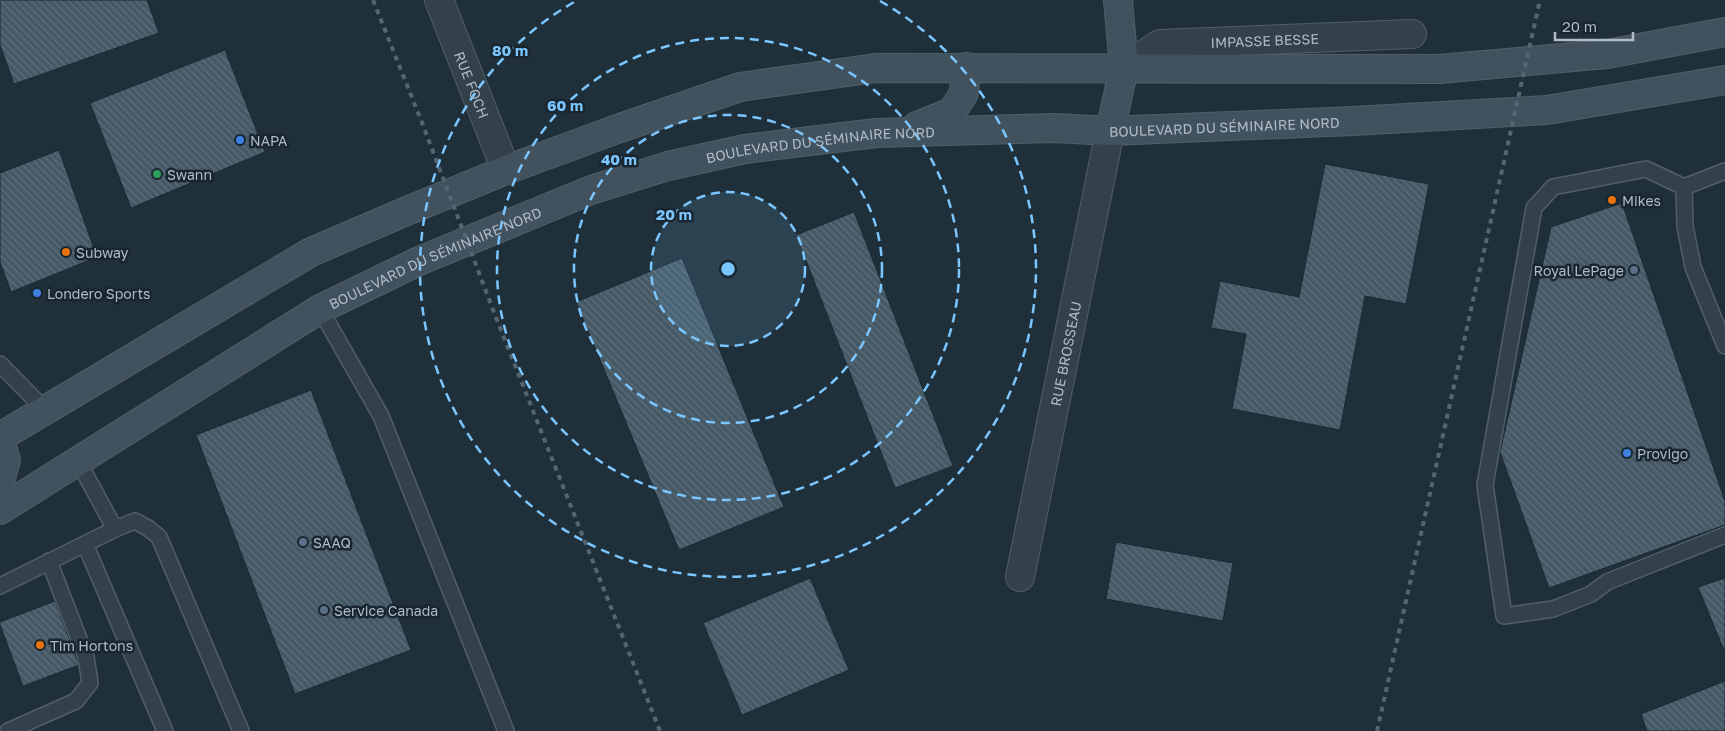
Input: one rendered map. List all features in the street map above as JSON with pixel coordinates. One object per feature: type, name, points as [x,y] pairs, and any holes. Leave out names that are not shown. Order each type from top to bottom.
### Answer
[{"type":"main road","points":[[1110,131],[1124,68],[1118,0]]},
{"type":"main road","points":[[0,482],[6,460],[0,438],[311,252],[506,170],[740,87],[876,68],[1439,69],[1607,54],[1725,32]]},
{"type":"main road","points":[[876,133],[922,125],[952,112],[964,93],[966,67]]},
{"type":"main road","name":"BOULEVARD DU SÉMINAIRE NORD","points":[[0,510],[320,310],[436,254],[591,190],[668,166],[745,149],[876,133],[1054,128],[1110,131],[1372,120],[1547,110],[1725,80]]},
{"type":"street","name":"RUE FOCH","points":[[439,0],[506,170]]},
{"type":"street","name":"IMPASSE BESSE","points":[[1124,68],[1160,44],[1412,34]]},
{"type":"street","name":"RUE BROSSEAU","points":[[1020,577],[1110,131]]},
{"type":"lane","points":[[1725,171],[1684,187],[1646,169],[1552,187],[1534,208],[1485,485],[1504,616],[1553,609],[1592,594],[1607,582],[1725,535]]},
{"type":"lane","points":[[1684,187],[1685,226],[1693,267],[1722,329],[1725,346]]},
{"type":"lane","points":[[320,310],[381,416],[506,731]]},
{"type":"lane","points":[[0,364],[45,410]]},
{"type":"lane","points":[[78,461],[115,529]]},
{"type":"lane","points":[[0,586],[49,560],[135,521],[148,528],[159,537],[241,731]]},
{"type":"lane","points":[[84,544],[166,731]]},
{"type":"lane","points":[[8,731],[76,701],[90,683],[86,657],[49,560]]},
{"type":"building","points":[[0,0],[147,0],[159,33],[14,84],[0,45]]},
{"type":"building","points":[[225,50],[265,152],[131,208],[90,103]]},
{"type":"building","points":[[59,150],[97,257],[11,292],[0,262],[0,173]]},
{"type":"building","points":[[1325,164],[1429,184],[1406,304],[1365,296],[1340,430],[1232,409],[1246,334],[1211,328],[1220,281],[1299,297]]},
{"type":"building","points":[[1622,203],[1725,501],[1725,525],[1549,588],[1500,452],[1551,227]]},
{"type":"building","points":[[854,212],[953,466],[895,488],[796,235]]},
{"type":"building","points":[[682,258],[784,507],[679,550],[576,302]]},
{"type":"building","name":"SAAQ","points":[[311,390],[411,650],[295,694],[196,435]]},
{"type":"building","points":[[1116,542],[1233,563],[1223,621],[1106,599]]},
{"type":"building","points":[[810,578],[849,670],[742,715],[703,623]]},
{"type":"building","points":[[1725,578],[1725,653],[1698,587]]},
{"type":"building","name":"Tim Hortons","points":[[55,601],[79,665],[23,686],[0,622]]},
{"type":"building","points":[[1725,681],[1725,731],[1647,731],[1641,714]]},
{"type":"railway","points":[[373,0],[495,315],[660,731]]},
{"type":"railway","points":[[1377,731],[1540,0]]},
{"type":"place","name":"NAPA","points":[[240,140]]},
{"type":"place","name":"Swann","points":[[157,174]]},
{"type":"place","name":"Mikes","points":[[1612,200]]},
{"type":"place","name":"Subway","points":[[66,252]]},
{"type":"place","name":"Royal LePage","points":[[1634,270]]},
{"type":"place","name":"Londero Sports","points":[[37,293]]},
{"type":"place","name":"Provigo","points":[[1627,453]]},
{"type":"place","name":"SAAQ","points":[[303,542]]},
{"type":"place","name":"Service Canada","points":[[324,610]]},
{"type":"place","name":"Tim Hortons","points":[[40,645]]}]
